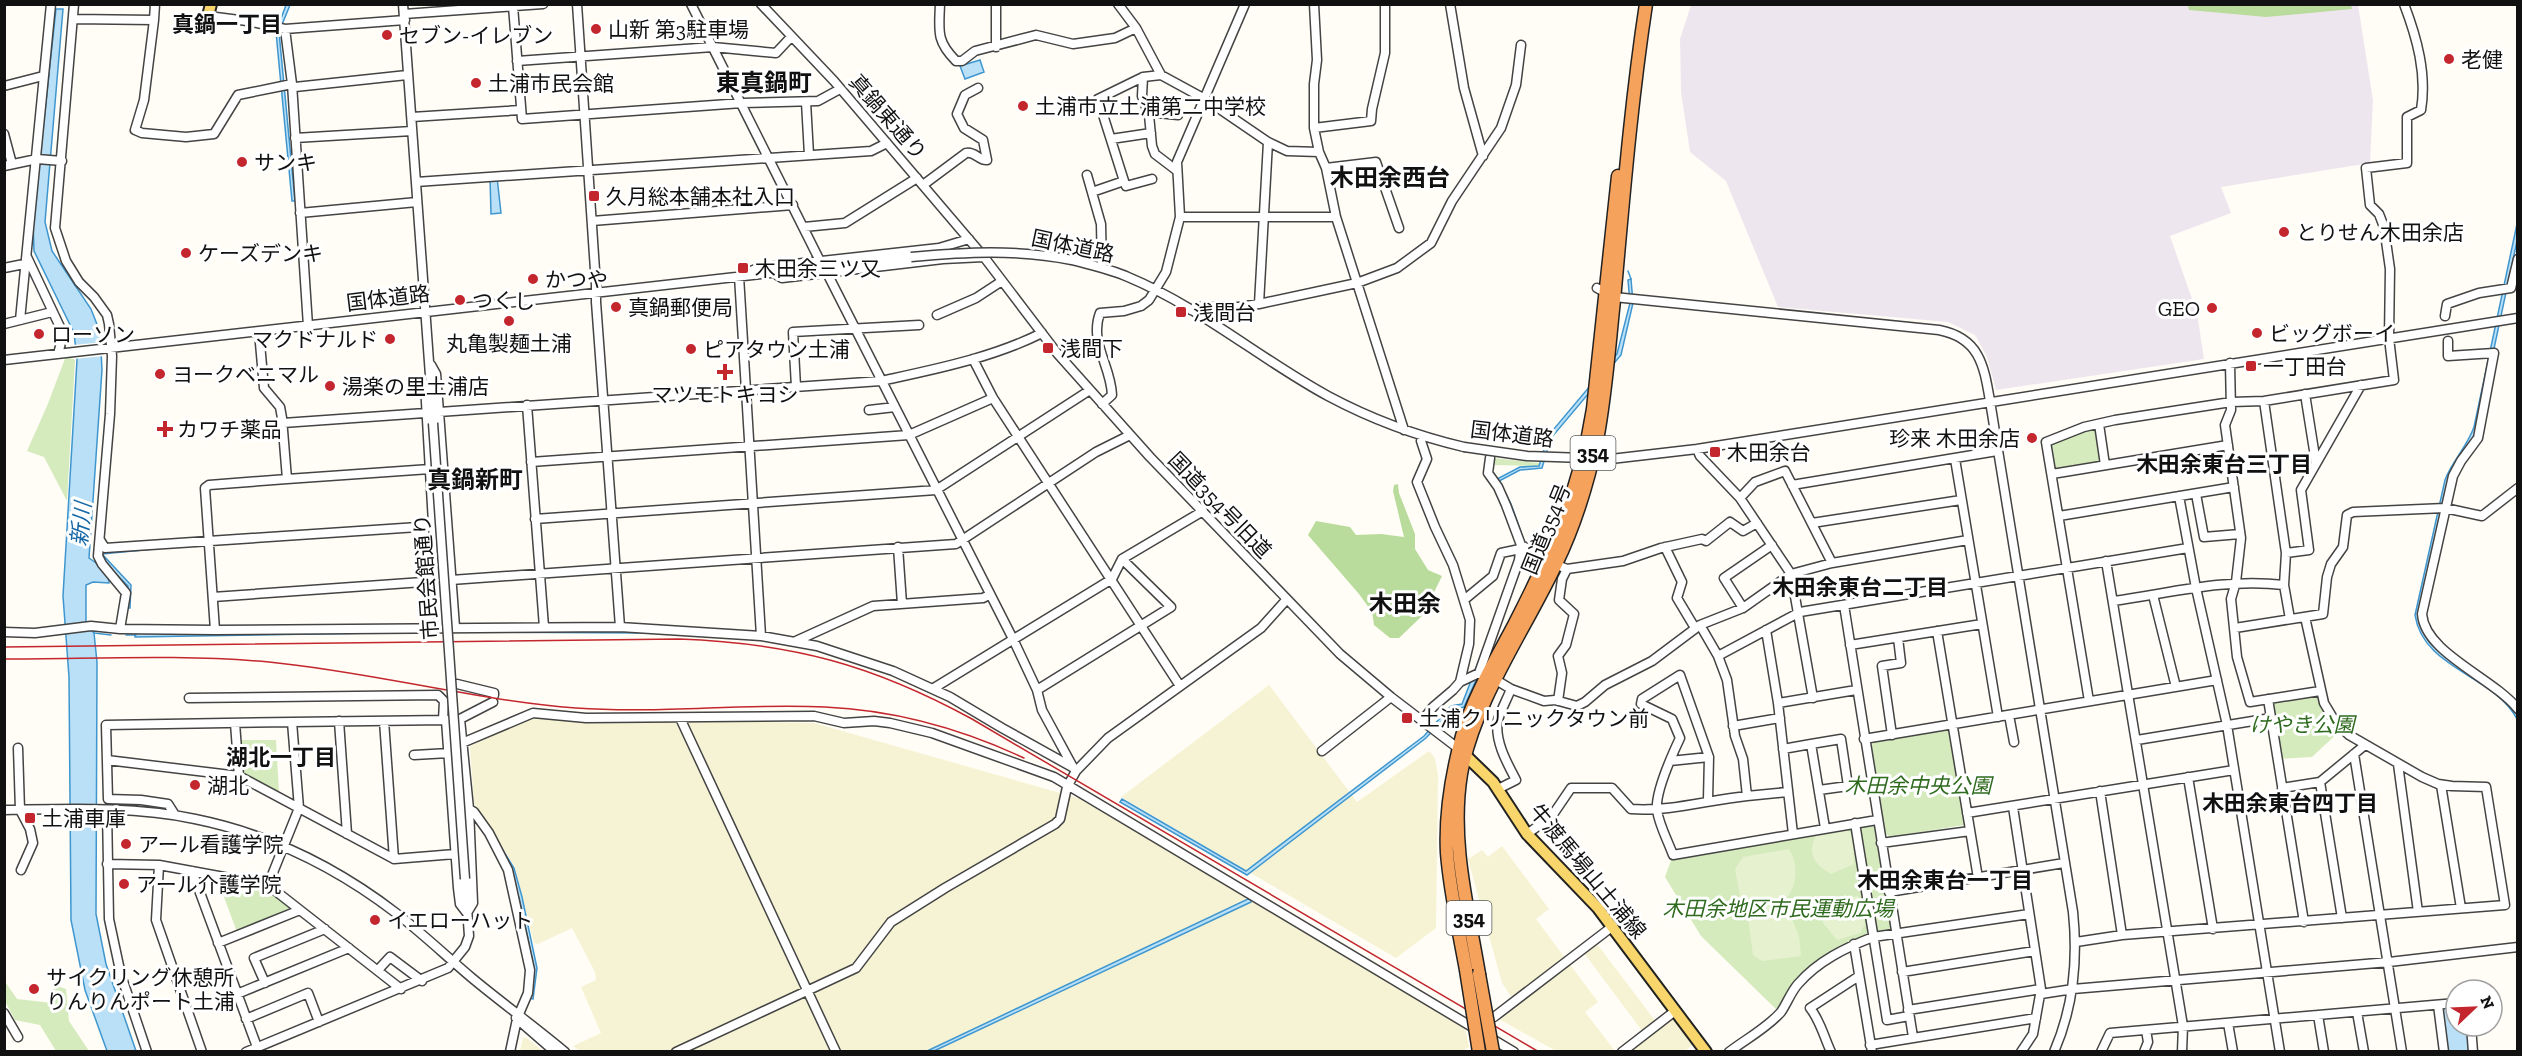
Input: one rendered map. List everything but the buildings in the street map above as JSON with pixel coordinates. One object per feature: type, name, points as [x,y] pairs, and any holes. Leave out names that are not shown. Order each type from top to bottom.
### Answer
[{"type":"highway","name":"国道354号","points":[[1479,1052],[1447,853],[1449,805],[1474,704],[1557,564],[1576,515],[1597,440],[1606,380],[1605,293],[1638,4]]},
{"type":"highway","name":"国道354号","points":[[1605,293],[1646,4]]},
{"type":"highway","name":"国道354号","points":[[1462,752],[1458,842],[1492,1052]]},
{"type":"main road","points":[[208,16],[212,4]]},
{"type":"main road","name":"牛渡馬場山土浦線","points":[[1462,752],[1498,789],[1527,834],[1584,891],[1613,926],[1706,1052]]},
{"type":"street","points":[[20,320],[51,4]]},
{"type":"street","points":[[74,4],[54,219],[56,237],[72,272],[106,315],[111,414],[98,546],[99,560],[126,593],[120,629]]},
{"type":"street","points":[[155,4],[144,100],[135,130],[142,134],[186,137],[214,134],[238,95],[292,84],[295,87],[407,75]]},
{"type":"street","points":[[208,16],[285,29],[404,13],[543,4]]},
{"type":"street","points":[[577,4],[620,627]]},
{"type":"street","points":[[691,4],[820,261]]},
{"type":"street","name":"真鍋東通り","points":[[761,4],[840,89],[984,257]]},
{"type":"street","points":[[940,4],[939,37],[944,49],[956,61],[962,61],[975,51],[1036,35],[1073,44],[1115,38],[1136,28]]},
{"type":"street","points":[[996,4],[996,47]]},
{"type":"street","points":[[1118,4],[1136,28],[1161,75],[1205,99],[1268,142],[1287,151],[1319,152]]},
{"type":"street","points":[[1102,404],[1112,395],[1112,385],[1099,350],[1095,329],[1100,313],[1124,311],[1141,306],[1155,290],[1166,272],[1180,217],[1176,170],[1180,151],[1205,99],[1245,4]]},
{"type":"street","points":[[1314,4],[1317,60],[1314,84],[1314,128],[1319,152],[1326,168],[1336,218],[1404,430]]},
{"type":"street","points":[[1314,128],[1371,121],[1385,53],[1385,4]]},
{"type":"street","points":[[1450,4],[1464,88],[1483,156]]},
{"type":"street","points":[[2089,701],[2046,442],[2084,427],[2099,424],[2231,402],[2264,401],[2394,380],[2389,338],[2390,269],[2379,214],[2370,205],[2366,168],[2407,163],[2407,117],[2421,110],[2424,96],[2418,43],[2404,4]]},
{"type":"street","points":[[513,6],[522,119],[742,103],[818,101],[840,89]]},
{"type":"street","name":"市民会館通り","points":[[404,13],[469,936],[465,947],[453,962]]},
{"type":"street","points":[[73,19],[154,20]]},
{"type":"street","points":[[285,29],[292,84],[308,326]]},
{"type":"street","points":[[517,61],[713,47],[776,53],[791,37]]},
{"type":"street","points":[[1191,310],[1197,307],[1239,307],[1259,304],[1357,283],[1397,268],[1431,243],[1452,201],[1501,128],[1516,85],[1521,45]]},
{"type":"street","points":[[1152,179],[1126,186],[1098,99],[1143,77],[1161,75]]},
{"type":"street","points":[[4,86],[43,76]]},
{"type":"street","points":[[1143,77],[1142,96],[1148,112],[1155,154],[1176,170]]},
{"type":"street","points":[[923,185],[966,153],[972,153],[982,160],[987,160],[984,140],[964,128],[957,114],[965,95],[978,88]]},
{"type":"street","points":[[806,102],[809,155]]},
{"type":"street","points":[[412,117],[521,110]]},
{"type":"street","points":[[1148,112],[1178,115]]},
{"type":"street","points":[[295,138],[412,131]]},
{"type":"street","points":[[1111,139],[1151,133]]},
{"type":"street","points":[[4,134],[8,165],[37,159],[58,161]]},
{"type":"street","points":[[1259,304],[1268,142]]},
{"type":"street","points":[[416,182],[871,151],[887,143]]},
{"type":"street","points":[[1326,168],[1376,162],[1399,228]]},
{"type":"street","points":[[1087,175],[1101,225],[1102,268]]},
{"type":"street","points":[[804,227],[845,223],[917,178]]},
{"type":"street","points":[[1092,192],[1124,181]]},
{"type":"street","points":[[300,213],[417,202]]},
{"type":"street","points":[[592,221],[793,205]]},
{"type":"street","points":[[1180,217],[1336,218]]},
{"type":"street","points":[[761,636],[740,276],[758,268],[939,248],[969,239]]},
{"type":"street","name":"国体道路","points":[[4,360],[911,257],[994,251],[1041,254],[1071,260],[1102,268],[1155,290],[1191,310],[1321,392],[1404,430],[1464,447],[1527,456],[1611,459],[1697,449],[2517,318]]},
{"type":"street","points":[[26,252],[30,266],[62,334],[58,354]]},
{"type":"street","points":[[773,273],[782,278],[943,259],[984,257]]},
{"type":"street","name":"国道354号旧道","points":[[984,257],[1042,333],[1102,404],[1340,654],[1462,752]]},
{"type":"street","points":[[2445,316],[2447,304],[2479,293],[2511,288],[2517,259]]},
{"type":"street","points":[[4,268],[24,264]]},
{"type":"street","points":[[827,273],[1013,639],[1037,690],[1042,710],[1074,769]]},
{"type":"street","points":[[937,315],[976,298],[1002,281]]},
{"type":"street","points":[[1605,293],[1955,334],[1971,345],[1977,354],[1983,365],[1990,401],[2076,942],[2069,1012],[2057,1050]]},
{"type":"street","points":[[4,324],[52,312]]},
{"type":"street","points":[[796,387],[793,332],[919,325]]},
{"type":"street","points":[[259,332],[264,388],[280,407],[287,479]]},
{"type":"street","points":[[283,423],[881,381],[973,359],[1021,344],[1042,333]]},
{"type":"street","points":[[2448,341],[2448,356],[2494,353],[2478,438],[2453,476],[2422,614],[2423,625],[2440,648],[2504,694],[2517,709]]},
{"type":"street","points":[[973,359],[993,398],[1180,686]]},
{"type":"street","points":[[2230,363],[2231,410],[2225,425],[2240,534],[2236,582],[2231,599],[2237,657],[2250,702],[2320,691]]},
{"type":"street","points":[[2286,553],[2309,550],[2301,490],[2361,385]]},
{"type":"street","points":[[535,519],[936,490],[1090,390]]},
{"type":"street","points":[[2305,394],[2316,463]]},
{"type":"street","points":[[531,462],[909,435],[993,398]]},
{"type":"street","points":[[2264,401],[2286,553],[2284,585],[2290,619]]},
{"type":"street","points":[[526,405],[544,627]]},
{"type":"street","points":[[869,410],[895,407]]},
{"type":"street","points":[[433,412],[430,469],[439,627]]},
{"type":"street","points":[[433,412],[455,627]]},
{"type":"street","points":[[2099,424],[2105,465]]},
{"type":"street","points":[[451,580],[950,545],[962,541],[1104,447],[1130,435]]},
{"type":"street","points":[[1422,436],[1421,441],[1427,459],[1417,482],[1434,527],[1453,566],[1468,614],[1470,629],[1460,681],[1422,721]]},
{"type":"street","points":[[2052,474],[2228,446]]},
{"type":"street","points":[[1697,449],[1700,456],[1740,498],[1791,574],[1800,612],[1813,698]]},
{"type":"street","points":[[1792,485],[1997,451]]},
{"type":"street","points":[[1488,677],[1519,560],[1520,547],[1498,487],[1488,473],[1490,458]]},
{"type":"street","points":[[1955,459],[1998,717]]},
{"type":"street","points":[[215,630],[206,485],[430,469]]},
{"type":"street","points":[[1740,498],[1755,482],[1785,471],[1832,562]]},
{"type":"street","points":[[2059,516],[2234,487]]},
{"type":"street","points":[[2235,628],[2323,614],[2327,577],[2331,564],[2343,547],[2347,515],[2353,512],[2445,508],[2482,516],[2517,488]]},
{"type":"street","points":[[2196,494],[2204,537],[2240,534]]},
{"type":"street","points":[[2179,496],[2196,588],[2227,725],[2280,1052]]},
{"type":"street","points":[[1812,523],[1962,500]]},
{"type":"street","points":[[934,688],[1112,579],[1122,560],[1203,511]]},
{"type":"street","points":[[1464,600],[1493,576],[1501,553],[1520,547],[1557,564],[1623,561],[1665,547],[1702,539],[1706,541],[1730,522],[1743,531],[1757,523]]},
{"type":"street","points":[[100,540],[105,548],[433,526]]},
{"type":"street","points":[[1460,681],[1488,677],[1511,689],[1544,701],[1558,701],[1577,706],[1605,685],[1652,661],[1698,627],[1743,608],[1791,574],[1832,562],[1968,540]]},
{"type":"street","points":[[1743,608],[1724,578],[1772,544]]},
{"type":"street","points":[[898,547],[902,603]]},
{"type":"street","points":[[1665,547],[1682,582],[1677,598],[1718,656],[1727,680],[1733,726],[1743,759],[1748,796]]},
{"type":"street","points":[[1718,656],[1800,612],[2188,548]]},
{"type":"street","points":[[1037,690],[1171,607],[1122,560]]},
{"type":"street","points":[[2106,561],[2183,1026],[2182,1052]]},
{"type":"street","points":[[1557,564],[1562,579],[1559,600],[1574,614],[1566,645],[1558,656],[1562,673],[1558,701]]},
{"type":"street","points":[[213,597],[436,581]]},
{"type":"street","points":[[2113,601],[2236,582],[2284,585]]},
{"type":"street","points":[[796,641],[873,606],[983,598],[989,594]]},
{"type":"street","points":[[2153,596],[2176,687]]},
{"type":"street","points":[[676,1052],[856,968],[891,922],[1055,824],[1063,811],[1067,787],[1074,769],[1108,738],[1261,627],[1287,599]]},
{"type":"street","points":[[1844,605],[1912,1037]]},
{"type":"street","points":[[2076,942],[2122,935],[2260,926],[2505,904],[2486,787],[2441,784],[2398,764],[2365,745],[2336,723],[2329,714],[2320,691],[2305,617]]},
{"type":"street","points":[[1850,645],[1982,624]]},
{"type":"street","points":[[4,632],[35,633],[91,626],[120,629],[215,630],[620,627],[761,636],[796,641],[851,656],[934,688],[1074,769]]},
{"type":"street","points":[[1766,630],[1780,717],[1793,834]]},
{"type":"street","points":[[1937,631],[1978,878]]},
{"type":"street","points":[[1892,735],[1882,666],[1902,663],[1898,638]]},
{"type":"street","points":[[1708,800],[1709,757],[1680,675],[1642,699],[1641,704],[1672,719],[1680,738],[1657,798],[1657,811],[1673,855],[1877,820]]},
{"type":"street","points":[[1864,739],[2217,680]]},
{"type":"street","points":[[175,815],[168,804],[157,801],[108,799],[106,725],[444,720],[460,718],[493,698],[494,693],[457,684]]},
{"type":"street","points":[[1498,789],[1516,780],[1504,755],[1498,732],[1498,721],[1511,689]]},
{"type":"street","points":[[1778,702],[1856,690]]},
{"type":"street","points":[[189,698],[438,695],[444,700],[460,904],[467,913],[473,903],[469,809],[460,718]]},
{"type":"street","points":[[1322,751],[1391,697]]},
{"type":"street","points":[[2268,699],[2304,922]]},
{"type":"street","points":[[462,743],[533,713],[586,718],[814,716],[844,723],[874,721],[890,723],[972,746],[1054,777],[1067,787],[1514,1052]]},
{"type":"street","points":[[2009,715],[2014,742]]},
{"type":"street","points":[[1733,726],[1780,717]]},
{"type":"street","points":[[680,718],[836,1052]]},
{"type":"street","points":[[2137,740],[2271,718]]},
{"type":"street","points":[[384,721],[394,859]]},
{"type":"street","points":[[268,885],[299,808],[292,722]]},
{"type":"street","points":[[339,722],[347,834]]},
{"type":"street","points":[[236,723],[239,776]]},
{"type":"street","points":[[1783,749],[1841,739],[1848,786],[1819,790]]},
{"type":"street","points":[[1811,744],[1825,828]]},
{"type":"street","points":[[2282,788],[2320,782],[2365,745]]},
{"type":"street","points":[[18,748],[20,810],[30,829],[33,843],[21,870]]},
{"type":"street","points":[[414,755],[449,753]]},
{"type":"street","points":[[2354,754],[2402,1052]]},
{"type":"street","points":[[1670,761],[1709,757]]},
{"type":"street","points":[[107,760],[239,776],[394,859],[455,854]]},
{"type":"street","points":[[2398,764],[2418,912]]},
{"type":"street","points":[[1967,813],[2235,770]]},
{"type":"street","points":[[2188,777],[2213,929]]},
{"type":"street","points":[[2320,782],[2342,918]]},
{"type":"street","points":[[2441,784],[2461,908]]},
{"type":"street","points":[[1527,834],[1552,816],[1571,788],[1612,788],[1631,809],[1657,811],[1708,800],[1787,792]]},
{"type":"street","points":[[2100,791],[2122,935]]},
{"type":"street","points":[[2013,807],[2041,991],[2033,1035],[2021,1052]]},
{"type":"street","points":[[469,809],[474,812],[489,833],[508,870],[530,970],[528,993],[518,1016],[510,1052]]},
{"type":"street","points":[[4,810],[131,810],[175,815],[237,829],[285,846],[370,894],[398,914],[518,1016],[565,1052]]},
{"type":"street","points":[[105,810],[109,919],[114,949],[147,1052]]},
{"type":"street","points":[[1855,823],[1887,1020],[1909,1013],[2041,991],[2389,962],[2517,947]]},
{"type":"street","points":[[1881,843],[1970,831]]},
{"type":"street","points":[[1889,892],[2064,863]]},
{"type":"street","points":[[107,864],[159,865],[268,885],[401,989]]},
{"type":"street","points":[[159,865],[156,920],[202,1052]]},
{"type":"street","points":[[192,871],[257,1047]]},
{"type":"street","points":[[218,943],[300,910]]},
{"type":"street","points":[[1729,1052],[1780,1013],[1797,986],[1809,973],[1834,954],[1854,944],[1873,937],[2029,914]]},
{"type":"street","points":[[1494,1017],[1613,926]]},
{"type":"street","points":[[265,983],[254,958],[325,929]]},
{"type":"street","points":[[1854,944],[1871,1048],[1912,1037],[2036,1018]]},
{"type":"street","points":[[237,994],[349,948]]},
{"type":"street","points":[[1902,972],[2035,951]]},
{"type":"street","points":[[378,970],[390,957],[422,981]]},
{"type":"street","points":[[246,1052],[422,981],[444,971],[453,962]]},
{"type":"street","points":[[1831,1052],[1818,1018],[1810,1008],[1858,975]]},
{"type":"street","points":[[246,1019],[308,993],[319,1022]]},
{"type":"street","points":[[2101,1052],[2110,1033],[2444,1004]]},
{"type":"street","points":[[2438,1005],[2444,1052]]},
{"type":"street","points":[[1622,1052],[1674,1011]]},
{"type":"street","points":[[2357,1012],[2364,1052]]},
{"type":"street","points":[[4,1013],[18,1037]]},
{"type":"street","points":[[2318,1015],[2324,1052]]},
{"type":"street","points":[[518,1016],[555,1052]]},
{"type":"street","points":[[2228,1023],[2233,1052]]},
{"type":"street","points":[[2144,1052],[2148,1042],[2146,1030]]},
{"type":"shaded area","points":[[1691,5],[2358,5],[2373,100],[2370,163],[2221,187],[2231,213],[2170,236],[2197,313],[2204,359],[1996,390],[1987,357],[1975,335],[1948,322],[1778,307],[1726,181],[1690,152],[1681,92],[1680,39]]},
{"type":"shaded area","points":[[1269,685],[1357,802],[1429,751],[1435,758],[1438,776],[1436,928],[1396,958],[1121,797]]},
{"type":"shaded area","points":[[531,718],[814,723],[1078,798],[1464,1024],[1469,1047],[1461,1052],[580,1051],[573,1046],[601,1033],[581,987],[596,980],[595,972],[572,928],[538,944],[534,943],[515,867],[474,804],[470,746]]},
{"type":"shaded area","points":[[1502,846],[1549,909],[1536,919],[1598,1002],[1585,1012],[1615,1051],[1556,1051],[1497,1018],[1516,1004],[1502,983],[1468,859],[1482,850],[1488,857]]},
{"type":"shaded area","points":[[1597,944],[1660,1027],[1673,1017],[1695,1043],[1685,1051],[1627,1051],[1646,1036],[1584,953]]},
{"type":"shaded area","points":[[523,1038],[527,1038],[543,1051],[520,1051]]},
{"type":"green space","points":[[2351,4],[2352,9],[2266,17],[2189,10],[2188,5]]},
{"type":"green space","points":[[66,356],[75,360],[67,501],[44,457],[27,451]]},
{"type":"green space","points":[[2099,424],[2105,465],[2052,474],[2046,442]]},
{"type":"green space","points":[[1493,458],[1539,463],[1539,466],[1493,465]]},
{"type":"green space","points":[[1398,484],[1399,493],[1415,534],[1415,549],[1428,570],[1442,576],[1423,615],[1399,638],[1390,638],[1374,625],[1372,612],[1359,594],[1308,535],[1316,521],[1350,527],[1356,535],[1381,534],[1404,537],[1393,491],[1394,485]]},
{"type":"green space","name":"けやき公園","points":[[2320,691],[2342,729],[2312,757],[2278,759],[2268,699]]},
{"type":"green space","name":"木田余中央公園","points":[[1946,728],[1951,731],[1966,822],[1964,825],[1890,837],[1885,833],[1870,747],[1875,741]]},
{"type":"green space","points":[[240,740],[276,740],[279,792],[243,774]]},
{"type":"green space","name":"木田余地区市民運動広場","points":[[1877,820],[1896,934],[1873,937],[1809,973],[1780,1013],[1701,936],[1665,877],[1673,855]]},
{"type":"green space","points":[[1846,830],[1853,834],[1854,864],[1831,874],[1816,862],[1812,852],[1814,841],[1817,834]]},
{"type":"green space","points":[[1789,849],[1795,866],[1791,891],[1780,904],[1772,909],[1744,916],[1735,869],[1743,857]]},
{"type":"green space","points":[[217,878],[267,887],[292,907],[291,911],[237,932]]},
{"type":"green space","points":[[1858,896],[1865,924],[1860,933],[1837,940],[1823,923],[1824,911],[1840,900]]},
{"type":"green space","points":[[1769,911],[1792,919],[1799,936],[1801,956],[1762,961],[1753,955],[1748,918]]},
{"type":"green space","points":[[4,980],[17,999],[52,1003],[54,985],[66,989],[69,1021],[89,1051],[56,1051],[40,1025],[15,1020],[5,1001]]},
{"type":"water","points":[[286,5],[290,5],[279,32],[295,201],[292,201],[276,32]]},
{"type":"water","name":"新川","points":[[56,9],[63,9],[45,222],[52,251],[91,309],[100,332],[102,370],[89,558],[105,572],[109,583],[93,582],[86,585],[86,625],[94,633],[97,662],[96,914],[106,964],[136,1051],[107,1051],[85,990],[71,920],[69,677],[63,596],[77,360],[74,333],[34,251],[33,222]]},
{"type":"water","points":[[980,60],[984,72],[965,79],[960,66]]},
{"type":"water","points":[[497,177],[501,213],[491,214],[490,178]]},
{"type":"water","points":[[2517,224],[2517,241],[2477,428],[2474,439],[2448,481],[2419,616],[2424,634],[2430,643],[2499,692],[2517,713],[2517,719],[2506,704],[2492,692],[2431,648],[2421,633],[2415,615],[2445,480],[2474,427]]},
{"type":"water","points":[[1631,279],[1633,303],[1621,355],[1551,438],[1542,468],[1520,470],[1499,481],[1511,504],[1525,543],[1523,562],[1482,676],[1477,678],[1464,707],[1452,710],[1426,738],[1247,875],[1120,802],[1122,799],[1246,871],[1424,736],[1451,706],[1462,704],[1522,548],[1495,480],[1520,467],[1539,466],[1548,436],[1617,354],[1630,303],[1628,280]]},
{"type":"water","points":[[207,542],[209,594],[205,544],[102,554],[131,585],[130,608],[127,608],[128,586],[103,561],[100,551]]},
{"type":"water","points":[[620,628],[646,633],[439,632],[135,637],[135,633],[167,632]]},
{"type":"water","points":[[494,836],[514,868],[522,897],[537,968],[533,999],[530,998],[534,968],[519,898]]},
{"type":"water","points":[[1250,898],[1251,902],[934,1051],[925,1052]]},
{"type":"water","points":[[2439,1006],[2444,1006],[2444,1038],[2470,1038],[2471,1051],[2445,1051]]},
{"type":"pier","points":[[104,342],[104,356],[74,359],[73,345]]},
{"type":"waterway","points":[[1628,271],[1631,279]]},
{"type":"waterway","points":[[94,633],[111,635]]},
{"type":"waterway","points":[[126,635],[136,635]]},
{"type":"railway","points":[[4,647],[679,639],[759,646],[831,660],[900,684],[972,719],[1539,1052]]},
{"type":"railway","points":[[4,659],[170,658],[269,662],[346,672],[499,699],[607,710],[763,706],[851,709],[902,717],[952,730],[1024,758]]},
{"type":"place","name":"山新 第3駐車場","points":[[596,29]]},
{"type":"place","name":"セブン-イレブン","points":[[387,35]]},
{"type":"place","name":"老健","points":[[2449,59]]},
{"type":"place","name":"土浦市民会館","points":[[476,83]]},
{"type":"place","name":"土浦市立土浦第二中学校","points":[[1023,106]]},
{"type":"place","name":"サンキ","points":[[242,162]]},
{"type":"place","name":"久月総本舗本社入口","points":[[594,196]]},
{"type":"place","name":"とりせん木田余店","points":[[2284,232]]},
{"type":"place","name":"ケーズデンキ","points":[[186,253]]},
{"type":"place","name":"木田余三ツ又","points":[[743,268]]},
{"type":"place","name":"かつや","points":[[533,279]]},
{"type":"place","name":"つくし","points":[[460,300]]},
{"type":"place","name":"真鍋郵便局","points":[[616,307]]},
{"type":"place","name":"GEO","points":[[2212,308]]},
{"type":"place","name":"浅間台","points":[[1181,312]]},
{"type":"place","name":"丸亀製麺土浦","points":[[509,321]]},
{"type":"place","name":"ビッグボーイ","points":[[2257,333]]},
{"type":"place","name":"ローソン","points":[[39,334]]},
{"type":"place","name":"マクドナルド","points":[[390,339]]},
{"type":"place","name":"浅間下","points":[[1048,348]]},
{"type":"place","name":"ピアタウン土浦","points":[[691,349]]},
{"type":"place","name":"一丁田台","points":[[2251,366]]},
{"type":"place","name":"マツモトキヨシ","points":[[725,372]]},
{"type":"place","name":"ヨークベニマル","points":[[160,374]]},
{"type":"place","name":"湯楽の里土浦店","points":[[330,386]]},
{"type":"place","name":"カワチ薬品","points":[[165,429]]},
{"type":"place","name":"珍来 木田余店","points":[[2032,438]]},
{"type":"place","name":"木田余台","points":[[1715,452]]},
{"type":"place","name":"土浦クリニックタウン前","points":[[1407,718]]},
{"type":"place","name":"湖北","points":[[195,785]]},
{"type":"place","name":"土浦車庫","points":[[30,818]]},
{"type":"place","name":"アール看護学院","points":[[126,844]]},
{"type":"place","name":"アール介護学院","points":[[124,884]]},
{"type":"place","name":"イエローハット","points":[[375,920]]},
{"type":"place","name":"サイクリング休憩所 りんりんポート土浦","points":[[34,989]]},
{"type":"district","name":"真鍋一丁目","points":[[227,24]]},
{"type":"district","name":"東真鍋町","points":[[764,82]]},
{"type":"district","name":"木田余西台","points":[[1390,177]]},
{"type":"district","name":"木田余東台三丁目","points":[[2224,464]]},
{"type":"district","name":"真鍋新町","points":[[475,479]]},
{"type":"district","name":"木田余東台二丁目","points":[[1860,587]]},
{"type":"district","name":"木田余","points":[[1405,603]]},
{"type":"district","name":"湖北一丁目","points":[[281,757]]},
{"type":"district","name":"木田余東台四丁目","points":[[2290,803]]},
{"type":"district","name":"木田余東台一丁目","points":[[1945,880]]}]
